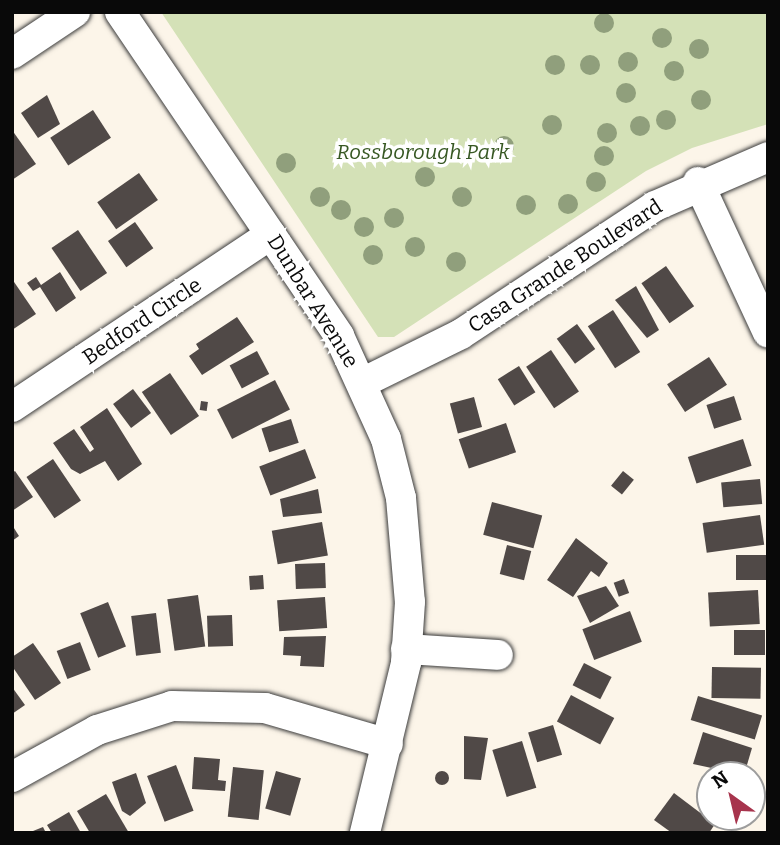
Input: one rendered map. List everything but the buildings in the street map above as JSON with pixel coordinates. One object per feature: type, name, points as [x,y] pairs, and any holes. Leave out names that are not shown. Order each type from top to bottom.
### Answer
[{"type":"street","points":[[12,54],[75,12]]},
{"type":"street","name":"Dunbar Avenue","points":[[120,12],[271,234],[364,382],[401,498],[410,602],[406,649],[388,744],[365,833]]},
{"type":"street","name":"Casa Grande Boulevard","points":[[364,382],[461,334],[698,182],[768,157]]},
{"type":"street","points":[[698,182],[768,333]]},
{"type":"street","name":"Bedford Circle","points":[[12,407],[271,234]]},
{"type":"street","points":[[406,649],[498,655]]},
{"type":"street","points":[[12,777],[97,730],[172,706],[265,708],[388,744]]},
{"type":"green space","name":"Rossborough Park","points":[[161,12],[768,12],[768,124],[692,148],[646,171],[394,337],[378,337]]}]
